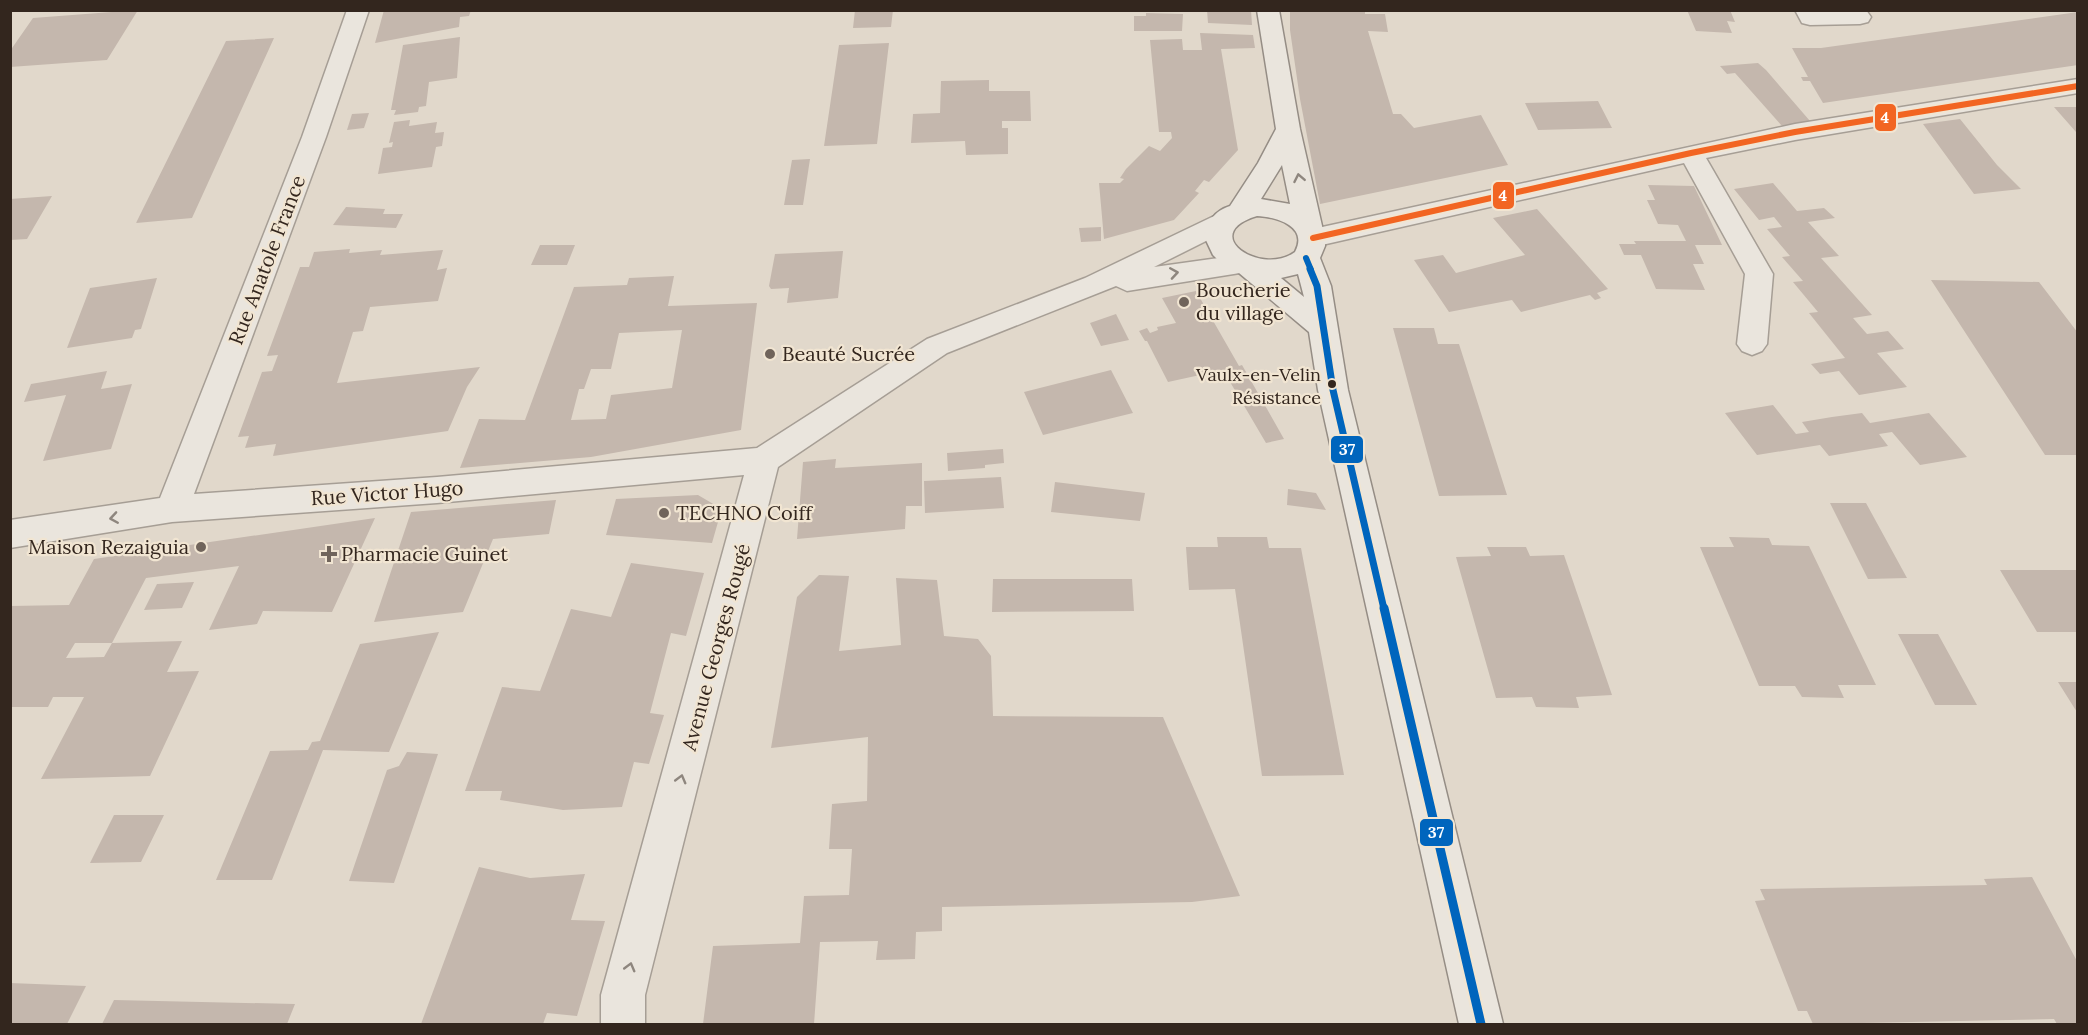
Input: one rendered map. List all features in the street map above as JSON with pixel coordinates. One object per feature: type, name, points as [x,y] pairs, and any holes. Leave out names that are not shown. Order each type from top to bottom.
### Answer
[{"type":"street","name":"Rue Anatole France","points":[[172,509],[314,137],[358,10]]},
{"type":"street","points":[[1268,10],[1333,390],[1481,1024]]},
{"type":"street","points":[[1806,10],[1810,18],[1860,17],[1854,10]]},
{"type":"street","points":[[1095,285],[1245,266],[1282,270],[1296,265],[1309,241],[1691,153],[1795,132],[2078,86]]},
{"type":"street","points":[[1288,129],[1271,163],[1217,233],[1218,243],[1225,253],[1323,327]]},
{"type":"street","points":[[1691,153],[1759,274],[1752,344]]},
{"type":"street","points":[[764,460],[937,346],[1095,285],[1231,216],[1256,207],[1286,212],[1299,219],[1309,241]]},
{"type":"street","name":"Rue Victor Hugo","points":[[10,534],[172,509],[437,490],[708,467],[764,460]]},
{"type":"street","name":"Avenue Georges Rougé","points":[[623,1024],[623,995],[764,460]]},
{"type":"building","points":[[138,10],[107,60],[10,67],[10,51],[33,18]]},
{"type":"building","points":[[384,10],[471,10],[469,16],[460,17],[459,27],[375,43]]},
{"type":"building","points":[[855,10],[893,10],[891,27],[853,28]]},
{"type":"building","points":[[1207,10],[1251,10],[1252,25],[1208,23]]},
{"type":"building","points":[[1290,10],[1365,10],[1365,14],[1385,14],[1388,32],[1368,31],[1393,114],[1401,114],[1414,128],[1481,115],[1508,165],[1320,204],[1300,99],[1290,30]]},
{"type":"building","points":[[1687,10],[1730,10],[1735,22],[1727,21],[1732,33],[1696,31]]},
{"type":"building","points":[[2078,12],[2078,65],[1823,103],[1810,81],[1803,81],[1801,77],[1808,77],[1792,48],[1821,48]]},
{"type":"building","points":[[1146,13],[1183,14],[1182,31],[1134,31],[1134,16],[1146,16]]},
{"type":"building","points":[[1200,33],[1253,35],[1255,48],[1221,49],[1238,150],[1209,182],[1204,180],[1195,191],[1199,193],[1174,220],[1104,239],[1099,183],[1120,183],[1124,179],[1120,178],[1126,169],[1149,146],[1160,151],[1172,138],[1171,132],[1159,132],[1150,40],[1182,39],[1183,50],[1202,50]]},
{"type":"building","points":[[460,37],[457,78],[429,82],[426,106],[419,107],[418,112],[394,115],[396,110],[391,110],[403,45]]},
{"type":"building","points":[[274,38],[192,218],[136,223],[226,41]]},
{"type":"building","points":[[889,43],[877,144],[824,146],[839,45]]},
{"type":"building","points":[[1758,63],[1810,121],[1782,126],[1735,73],[1727,74],[1720,66]]},
{"type":"building","points":[[989,80],[989,91],[1030,91],[1031,121],[1002,121],[1002,128],[1008,128],[1008,154],[966,155],[965,141],[911,143],[913,114],[940,113],[941,81]]},
{"type":"building","points":[[1598,101],[1612,128],[1538,130],[1525,103]]},
{"type":"building","points":[[2054,107],[2078,107],[2078,134],[2076,132]]},
{"type":"building","points":[[369,113],[364,128],[347,130],[352,114]]},
{"type":"building","points":[[1960,119],[1997,165],[2021,189],[1974,194],[1923,124]]},
{"type":"building","points":[[410,120],[409,126],[437,122],[435,133],[444,132],[442,146],[436,147],[432,167],[378,174],[383,148],[392,147],[393,142],[389,143],[394,122]]},
{"type":"building","points":[[810,159],[803,205],[784,205],[792,160]]},
{"type":"building","points":[[1773,183],[1797,211],[1824,208],[1835,218],[1808,222],[1839,256],[1821,258],[1872,315],[1853,318],[1867,334],[1888,331],[1904,349],[1877,353],[1907,387],[1859,395],[1839,371],[1820,374],[1811,364],[1845,358],[1809,313],[1818,312],[1793,282],[1803,281],[1782,257],[1790,256],[1767,229],[1782,227],[1774,217],[1759,220],[1734,189]]},
{"type":"building","points":[[1648,185],[1694,186],[1722,245],[1695,245],[1704,264],[1693,264],[1705,290],[1656,289],[1641,255],[1624,255],[1619,244],[1636,244],[1634,241],[1686,241],[1678,225],[1658,224],[1647,200],[1655,200]]},
{"type":"building","points":[[52,196],[27,239],[10,240],[10,199]]},
{"type":"building","points":[[346,207],[385,209],[383,214],[403,214],[396,228],[333,225]]},
{"type":"building","points":[[1537,209],[1608,289],[1597,293],[1601,298],[1595,300],[1590,295],[1521,312],[1512,300],[1449,312],[1414,260],[1443,255],[1456,273],[1525,255],[1493,218]]},
{"type":"building","points":[[1101,227],[1101,241],[1081,242],[1079,228]]},
{"type":"building","points":[[540,245],[575,245],[567,265],[531,265]]},
{"type":"building","points":[[350,249],[349,253],[382,250],[380,255],[443,250],[437,270],[447,268],[438,301],[370,307],[363,331],[353,332],[337,383],[480,367],[467,387],[448,431],[273,456],[276,444],[245,448],[249,436],[238,437],[262,372],[272,371],[278,355],[267,356],[300,267],[309,267],[314,252]]},
{"type":"building","points":[[843,251],[838,298],[787,303],[789,288],[771,289],[769,286],[775,254]]},
{"type":"building","points":[[674,276],[668,306],[757,303],[741,430],[591,457],[460,468],[479,419],[525,420],[574,287],[627,285],[629,278]],"holes":[[[682,330],[672,388],[611,395],[606,419],[571,420],[579,389],[584,389],[591,369],[611,369],[619,333]]]},
{"type":"building","points":[[157,278],[141,329],[135,330],[132,338],[67,348],[90,288]]},
{"type":"building","points":[[1931,280],[2039,282],[2078,333],[2078,455],[2045,455]]},
{"type":"building","points":[[1196,291],[1284,439],[1266,443],[1223,370],[1168,382],[1147,341],[1139,331],[1147,328],[1150,333],[1158,330],[1157,327],[1176,323],[1162,298]]},
{"type":"building","points":[[1116,314],[1129,340],[1101,346],[1090,323]]},
{"type":"building","points":[[1393,328],[1434,328],[1438,344],[1459,344],[1507,495],[1439,496]]},
{"type":"building","points":[[1111,370],[1133,413],[1043,435],[1024,392]]},
{"type":"building","points":[[107,371],[101,389],[132,384],[111,449],[43,461],[66,395],[24,402],[31,384]]},
{"type":"building","points":[[1773,405],[1796,434],[1809,432],[1802,422],[1832,417],[1862,413],[1870,423],[1929,413],[1967,457],[1920,465],[1892,432],[1879,434],[1888,446],[1829,456],[1820,445],[1757,455],[1725,413]]},
{"type":"building","points":[[1003,449],[1004,463],[985,465],[985,468],[948,471],[947,453]]},
{"type":"building","points":[[836,459],[835,468],[922,463],[922,506],[906,506],[905,529],[797,539],[803,462]]},
{"type":"building","points":[[1001,477],[1004,508],[925,513],[924,481]]},
{"type":"building","points":[[1055,482],[1145,493],[1140,521],[1051,512]]},
{"type":"building","points":[[1288,489],[1316,493],[1326,510],[1287,505]]},
{"type":"building","name":"TECHNO Coiff","points":[[698,495],[715,505],[718,522],[712,543],[606,535],[616,499]]},
{"type":"building","points":[[556,500],[549,534],[493,539],[463,612],[374,622],[411,512]]},
{"type":"building","points":[[1830,503],[1866,503],[1907,578],[1868,579]]},
{"type":"building","points":[[375,518],[332,612],[263,611],[257,624],[209,630],[239,566],[146,578],[112,643],[182,641],[167,672],[199,671],[150,776],[41,779],[84,697],[53,697],[48,707],[10,707],[10,606],[69,605],[94,559]],"holes":[[[75,643],[112,643],[104,657],[66,658]]]},
{"type":"building","points":[[1217,537],[1267,537],[1269,548],[1301,548],[1344,775],[1262,776],[1235,589],[1189,590],[1186,547],[1218,547]]},
{"type":"building","points":[[1729,537],[1769,538],[1772,545],[1809,546],[1876,685],[1838,685],[1844,698],[1802,697],[1795,686],[1759,686],[1700,547],[1734,547]]},
{"type":"building","points":[[1487,547],[1526,547],[1530,556],[1564,555],[1612,695],[1576,697],[1579,708],[1536,707],[1532,697],[1496,698],[1456,557],[1491,556]]},
{"type":"building","points":[[631,563],[704,573],[686,636],[671,633],[650,713],[664,715],[649,764],[634,762],[622,807],[563,810],[500,800],[502,791],[465,791],[502,687],[540,691],[571,609],[611,617]]},
{"type":"building","points":[[2000,570],[2078,570],[2078,632],[2037,632]]},
{"type":"building","points":[[819,575],[849,576],[839,651],[901,645],[896,578],[937,580],[944,636],[978,639],[991,656],[993,716],[1163,717],[1240,896],[1192,902],[942,907],[942,931],[916,932],[915,959],[876,960],[878,941],[820,942],[814,1024],[703,1024],[713,946],[800,943],[804,896],[849,895],[852,849],[829,849],[832,804],[867,801],[868,737],[771,748],[797,597]]},
{"type":"building","points":[[993,579],[1132,579],[1134,611],[992,612]]},
{"type":"building","points":[[194,582],[182,608],[144,610],[157,584]]},
{"type":"building","points":[[439,632],[389,752],[323,750],[272,880],[216,880],[270,751],[308,750],[312,742],[320,741],[360,644]]},
{"type":"building","points":[[1898,634],[1938,634],[1977,705],[1935,705]]},
{"type":"building","points":[[2058,682],[2078,682],[2078,713],[2075,709]]},
{"type":"building","points":[[407,752],[438,754],[394,883],[349,881],[387,770],[399,766]]},
{"type":"building","points":[[114,815],[164,815],[141,862],[90,863]]},
{"type":"building","points":[[479,867],[530,878],[585,874],[571,920],[605,921],[577,1016],[547,1013],[543,1024],[421,1024]]},
{"type":"building","points":[[2032,877],[2078,963],[2078,1024],[2057,1024],[2054,1019],[1813,1024],[1807,1011],[1798,1011],[1755,901],[1765,900],[1760,889],[1987,885],[1984,879]]},
{"type":"building","points":[[10,983],[86,986],[67,1024],[10,1024]]},
{"type":"building","points":[[114,1000],[295,1004],[287,1024],[102,1024]]},
{"type":"transit line","name":"4","points":[[1313,238],[1691,153],[1795,132],[2078,86]]},
{"type":"transit line","name":"37","points":[[1306,258],[1317,286],[1333,390],[1481,1024]]},
{"type":"place","name":"Boucherie du village","points":[[1184,302]]},
{"type":"place","name":"Beauté Sucrée","points":[[770,354]]},
{"type":"place","name":"Vaulx-en-Velin Résistance","points":[[1332,384]]},
{"type":"place","name":"TECHNO Coiff","points":[[664,513]]},
{"type":"place","name":"Maison Rezaiguia","points":[[201,547]]},
{"type":"place","name":"Pharmacie Guinet","points":[[329,554]]}]
